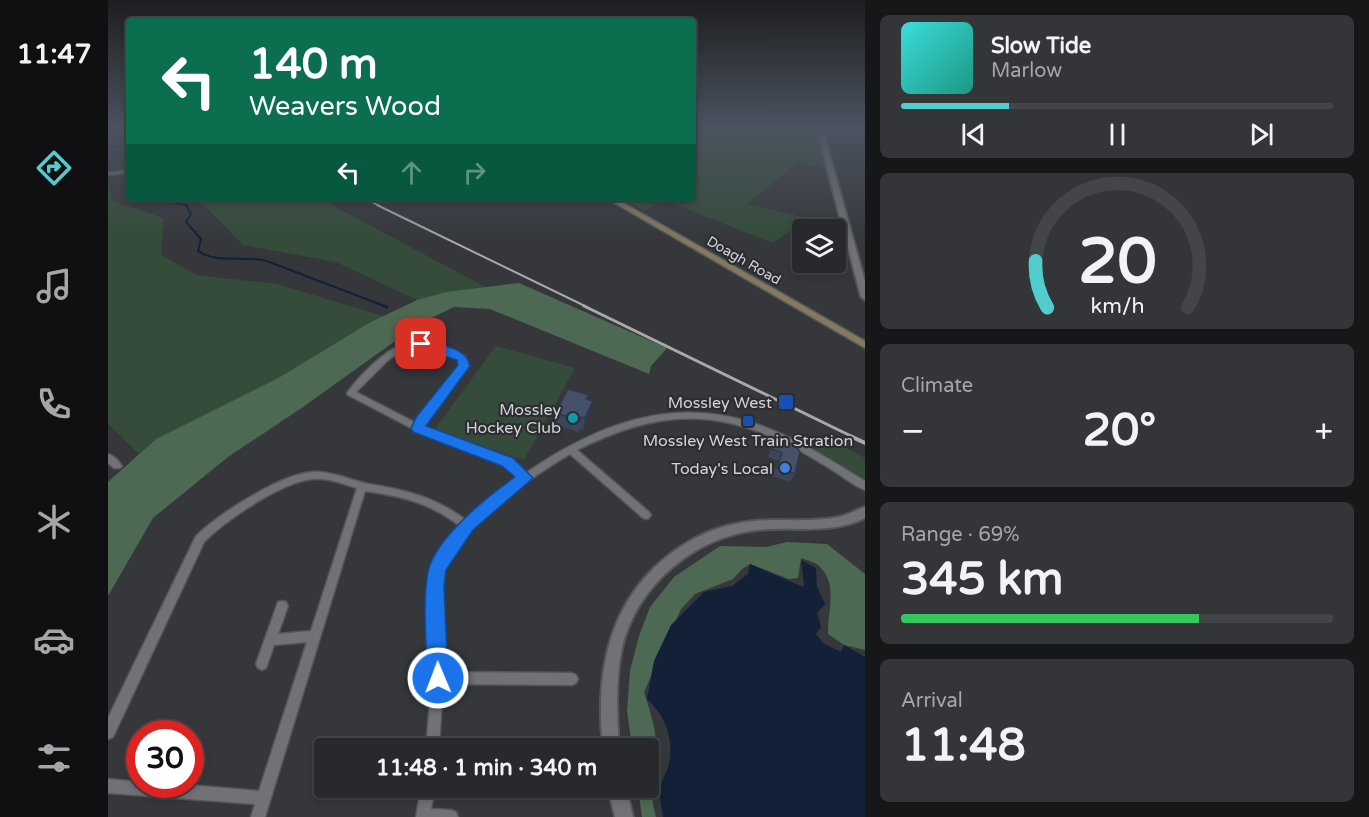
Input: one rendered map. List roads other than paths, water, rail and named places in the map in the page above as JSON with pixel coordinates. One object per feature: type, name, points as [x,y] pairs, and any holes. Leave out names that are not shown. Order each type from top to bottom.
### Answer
[{"type":"main road","name":"Doagh Road","points":[[615,201],[865,345]]},
{"type":"street","points":[[829,165],[865,297]]},
{"type":"street","points":[[108,174],[126,171]]},
{"type":"street","points":[[418,428],[422,419],[464,366],[462,358],[455,354],[421,344],[408,344],[361,380],[351,393],[418,428],[508,462],[525,478]]},
{"type":"street","points":[[434,738],[438,678],[435,587],[437,569],[467,526],[502,494],[570,449],[602,433],[653,418],[711,416],[739,422],[770,433],[865,486]]},
{"type":"street","points":[[570,449],[645,515]]},
{"type":"street","points":[[108,457],[117,466]]},
{"type":"street","points":[[108,732],[200,539],[208,529],[299,478],[322,476],[400,493],[432,503],[467,526]]},
{"type":"street","points":[[258,817],[362,486]]},
{"type":"street","points":[[611,738],[609,699],[615,646],[635,600],[667,565],[701,541],[736,527],[758,524],[831,523],[851,519],[865,512]]},
{"type":"street","points":[[262,664],[282,606]]},
{"type":"street","points":[[271,640],[313,636]]},
{"type":"street","points":[[438,678],[572,679]]},
{"type":"street","points":[[108,786],[263,798]]},
{"type":"street","points":[[426,798],[423,816],[451,817]]},
{"type":"street","points":[[619,798],[624,817]]},
{"type":"water","points":[[801,560],[816,568],[817,587],[825,604],[817,613],[821,627],[816,634],[823,643],[841,652],[844,645],[865,657],[865,817],[663,817],[660,789],[670,757],[669,739],[664,721],[647,699],[654,661],[671,625],[704,592],[732,586],[748,574],[750,564],[803,587]]},
{"type":"waterway","points":[[160,201],[186,205]]},
{"type":"waterway","points":[[186,205],[191,214],[186,222],[201,239],[198,251],[205,255],[267,261],[387,307],[384,306]]},
{"type":"railway","points":[[369,201],[380,206]]},
{"type":"railway","points":[[377,205],[587,307]]},
{"type":"railway","points":[[584,306],[853,437]]},
{"type":"railway","points":[[850,436],[865,443]]},
{"type":"place","name":"Mossley West","points":[[786,402]]},
{"type":"place","name":"Mossley Hockey Club","points":[[573,418]]},
{"type":"place","name":"Mossley West Train Stration","points":[[748,421]]},
{"type":"place","name":"Today's Local","points":[[785,468]]}]
